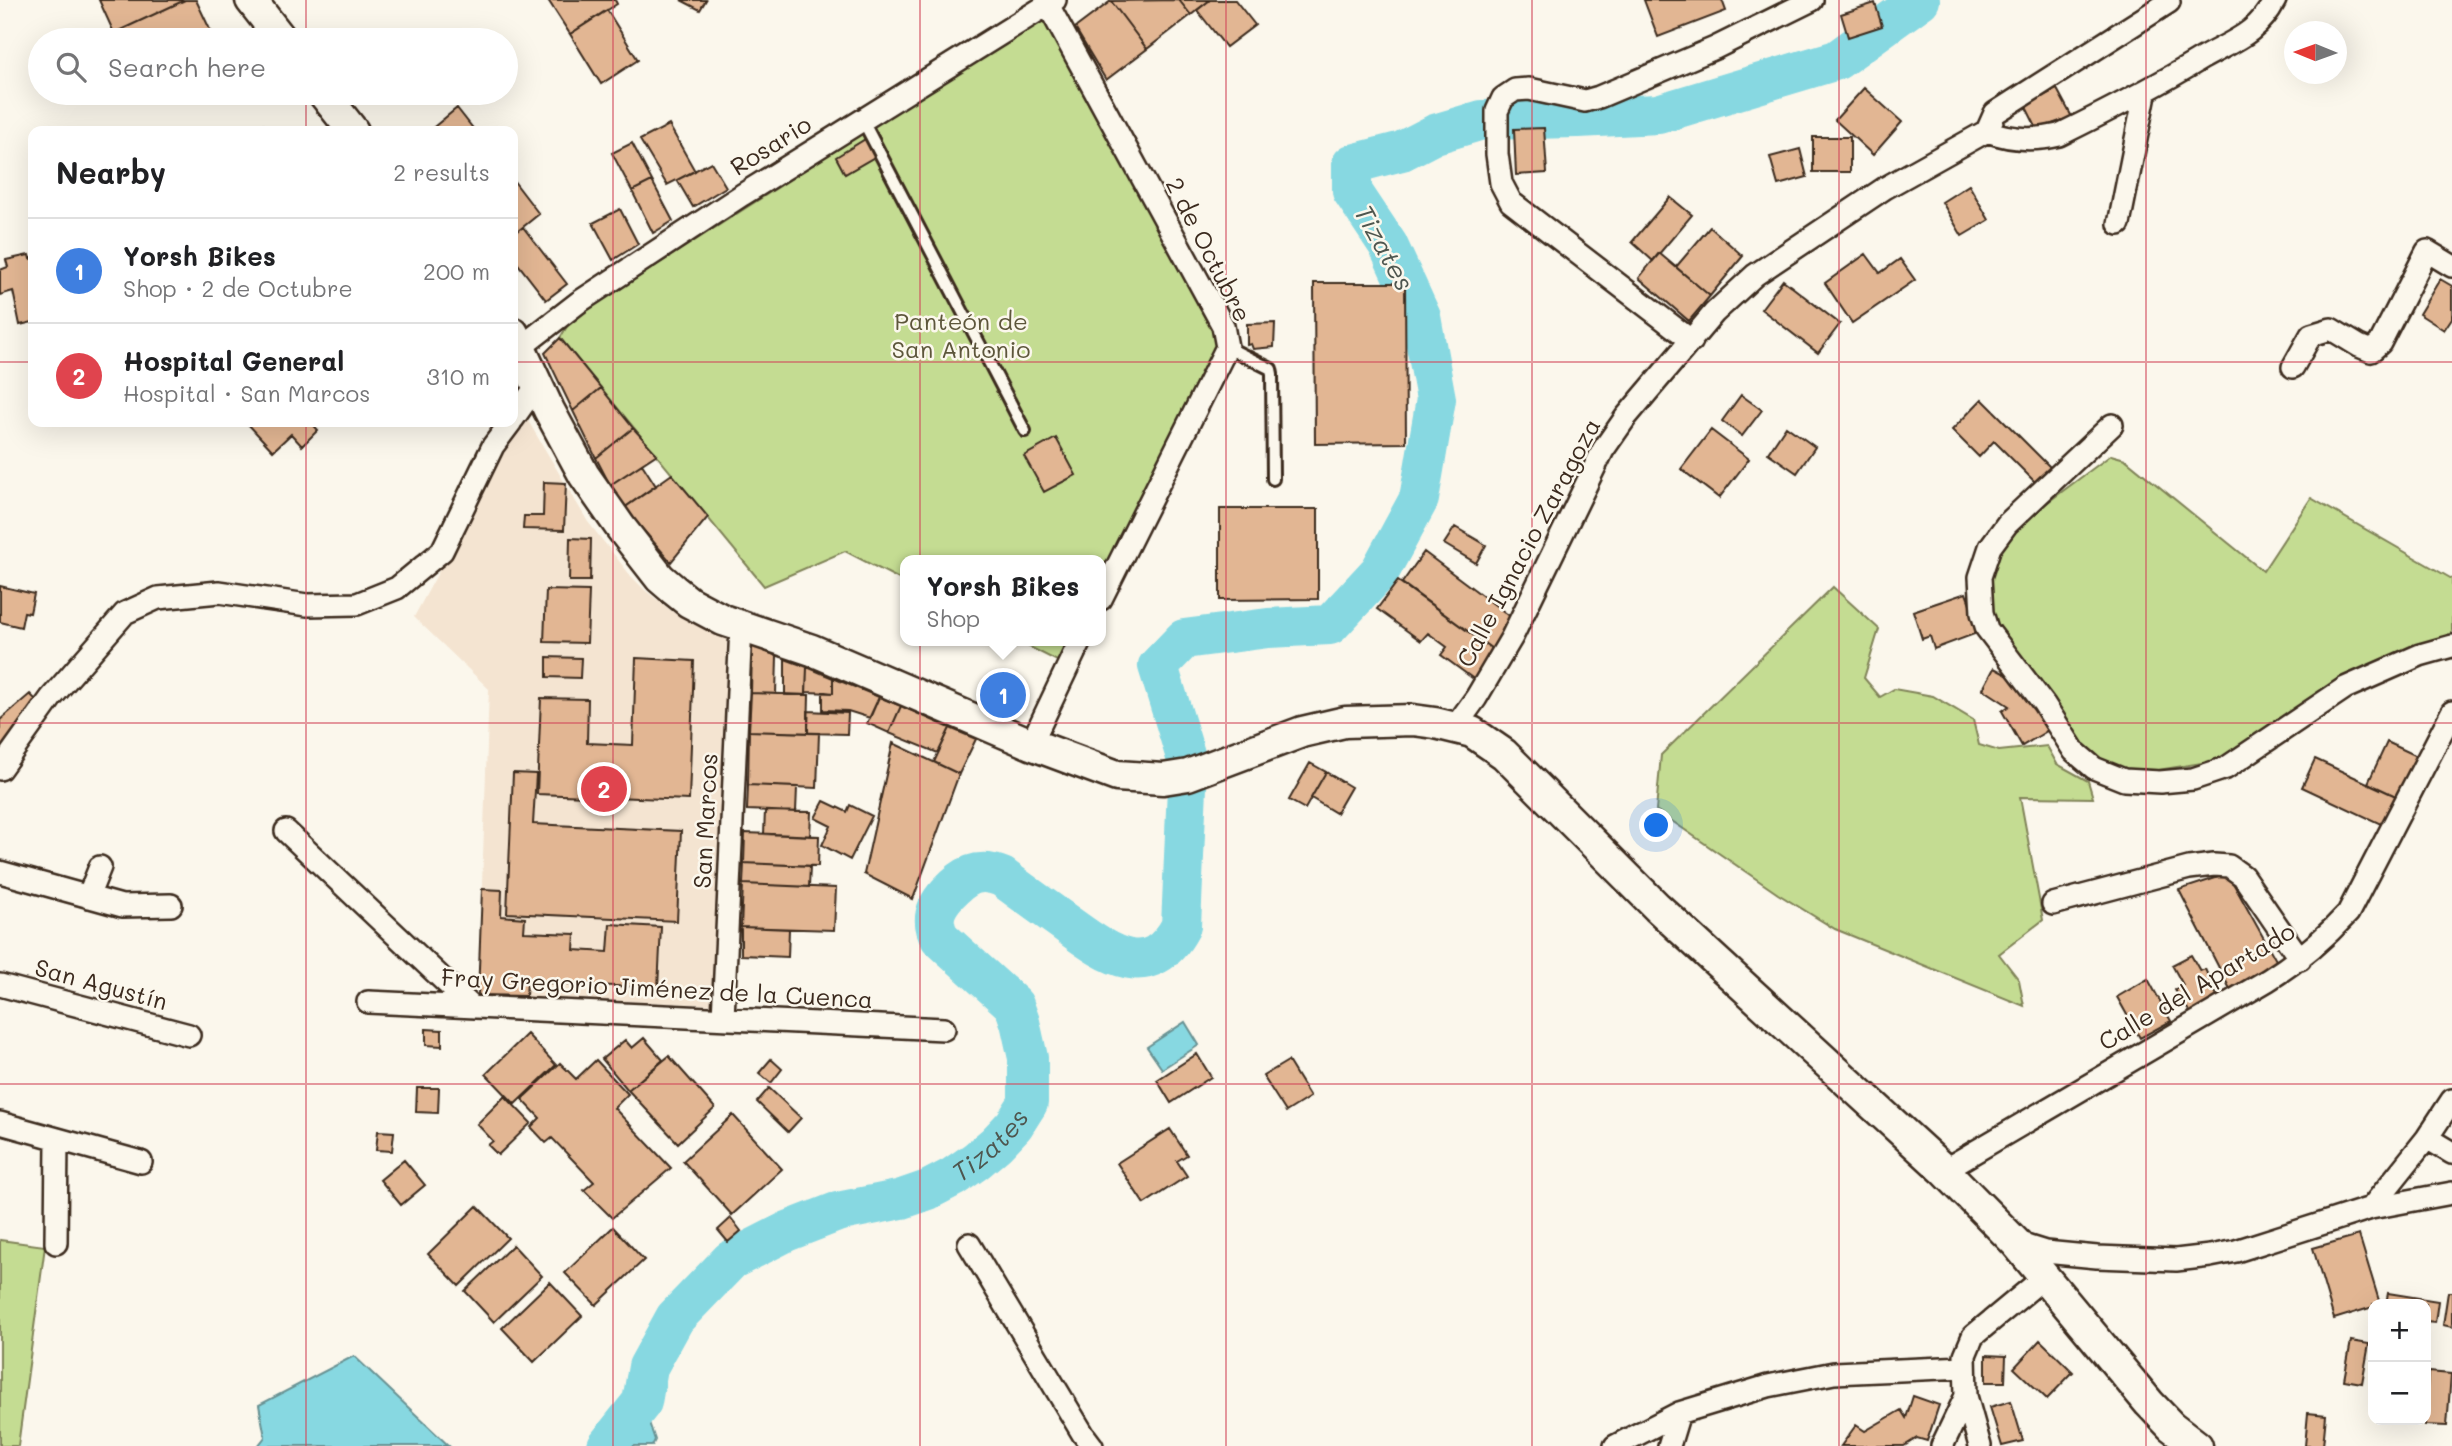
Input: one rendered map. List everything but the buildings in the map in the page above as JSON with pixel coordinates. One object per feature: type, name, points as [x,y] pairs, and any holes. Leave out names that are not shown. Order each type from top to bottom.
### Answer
[{"type":"main road","points":[[251,0],[273,28]]},
{"type":"main road","points":[[332,105],[349,126]]},
{"type":"main road","points":[[518,342],[584,475],[660,578],[690,602],[741,626],[813,650],[1031,744],[1117,776],[1163,779],[1188,775],[1302,732],[1333,724],[1413,720],[1455,727],[1480,737],[1504,754],[1657,907],[1944,1170],[2016,1243],[2173,1436],[2197,1446]]},
{"type":"street","points":[[1692,341],[1511,202],[1501,183],[1497,111],[1503,99],[1522,89],[1585,101],[1599,97],[1715,48],[1812,0]]},
{"type":"street","points":[[2169,2],[1995,113],[1987,131],[2016,139],[2059,135],[2145,94],[2212,53],[2241,39],[2264,17],[2275,0]]},
{"type":"street","name":"Rosario","points":[[518,339],[742,195],[1051,2]]},
{"type":"street","name":"2 de Octubre","points":[[1051,2],[1223,326],[1227,347],[1106,589]]},
{"type":"street","points":[[2119,224],[2145,94]]},
{"type":"street","name":"Calle Ignacio Zaragoza","points":[[1455,727],[1482,689],[1512,637],[1603,450],[1626,417],[1714,313],[1755,275],[1885,188],[1987,131]]},
{"type":"street","points":[[2293,367],[2311,335],[2331,329],[2371,351],[2380,343],[2427,251],[2452,266]]},
{"type":"street","points":[[518,412],[537,384]]},
{"type":"street","points":[[2112,425],[2007,524],[1990,547],[1980,577],[1979,595],[1987,629],[2044,704],[2074,751],[2094,768],[2124,780],[2160,782],[2193,779],[2226,768],[2345,688],[2420,655],[2452,646]]},
{"type":"street","points":[[0,769],[51,698],[125,613],[158,598],[219,593],[307,605],[357,604],[397,589],[442,551],[494,446],[508,427]]},
{"type":"street","name":"San Marcos","points":[[723,1018],[741,626]]},
{"type":"street","points":[[1031,744],[1078,646]]},
{"type":"street","name":"Calle del Apartado","points":[[1944,1170],[2268,980],[2300,959],[2325,937],[2348,913],[2452,712]]},
{"type":"street","points":[[286,831],[471,1006]]},
{"type":"street","points":[[2053,904],[2189,868],[2229,866],[2243,876],[2300,959]]},
{"type":"street","points":[[88,897],[100,867]]},
{"type":"street","points":[[0,872],[122,906],[171,905]]},
{"type":"street","name":"San Agustín","points":[[0,985],[189,1035]]},
{"type":"street","name":"Fray Gregorio Jiménez de la Cuenca","points":[[368,1002],[944,1029]]},
{"type":"street","points":[[2371,1208],[2427,1138],[2452,1100]]},
{"type":"street","points":[[0,1124],[141,1162]]},
{"type":"street","points":[[2427,1138],[2452,1153]]},
{"type":"street","points":[[56,1243],[57,1139]]},
{"type":"street","points":[[2016,1243],[2045,1252],[2176,1260],[2236,1251],[2371,1208],[2452,1193]]},
{"type":"street","points":[[968,1244],[1092,1446]]},
{"type":"street","points":[[1980,1446],[1966,1396],[1965,1355],[1973,1336],[2043,1278]]},
{"type":"street","points":[[1615,1446],[1679,1413],[1798,1379],[1870,1370],[1965,1367]]},
{"type":"street","points":[[1942,1446],[1966,1396]]},
{"type":"street","points":[[1669,1446],[1679,1413]]},
{"type":"lane","points":[[863,121],[1025,431]]},
{"type":"lane","points":[[1227,347],[1271,369],[1273,479]]},
{"type":"shaded area","points":[[524,414],[588,522],[631,576],[673,612],[727,640],[715,1005],[478,995],[489,689],[414,617]]},
{"type":"green space","name":"Panteón de San Antonio","points":[[1046,15],[1220,342],[1106,571],[1106,555],[900,555],[900,579],[845,551],[764,586],[560,338],[571,320]]},
{"type":"green space","points":[[2111,455],[2125,459],[2263,571],[2311,498],[2452,579],[2452,638],[2227,759],[2158,770],[2109,768],[2084,752],[1993,627],[1989,578],[1999,548],[2024,520]]},
{"type":"green space","points":[[1833,587],[1879,629],[1864,678],[1880,697],[1894,689],[1933,696],[1973,720],[1979,745],[1999,751],[2047,746],[2057,764],[2088,781],[2093,798],[2020,797],[2043,920],[1999,954],[2019,980],[2024,1006],[1835,929],[1778,894],[1656,810],[1661,755]]},
{"type":"green space","points":[[1028,646],[1070,646],[1061,663]]},
{"type":"green space","points":[[0,1240],[45,1246],[18,1446],[0,1446]]},
{"type":"water","points":[[1185,1022],[1199,1045],[1162,1069],[1147,1047]]},
{"type":"water","points":[[354,1356],[449,1446],[258,1446],[265,1437],[259,1405]]},
{"type":"water","points":[[642,1402],[655,1440],[652,1446],[613,1446]]},
{"type":"waterway","name":"Tizates","points":[[1185,754],[1158,666],[1184,639],[1268,628],[1330,625],[1380,571],[1419,499],[1436,399],[1421,317],[1388,245],[1352,191],[1352,164],[1402,151],[1435,134],[1482,120],[1658,114],[1837,60],[1920,0]]},
{"type":"waterway","name":"Tizates","points":[[607,1446],[642,1402],[648,1367],[675,1318],[731,1260],[788,1231],[837,1212],[902,1199],[953,1177],[996,1144],[1014,1125],[1028,1103],[1028,1058],[1014,1005],[940,938],[937,931],[935,914],[948,893],[972,875],[993,874],[1002,877],[1109,952],[1125,958],[1140,959],[1154,955],[1168,945],[1181,926],[1187,787]]},
{"type":"place","name":"Yorsh Bikes","points":[[1003,695]]},
{"type":"place","name":"Hospital General","points":[[604,789]]}]
